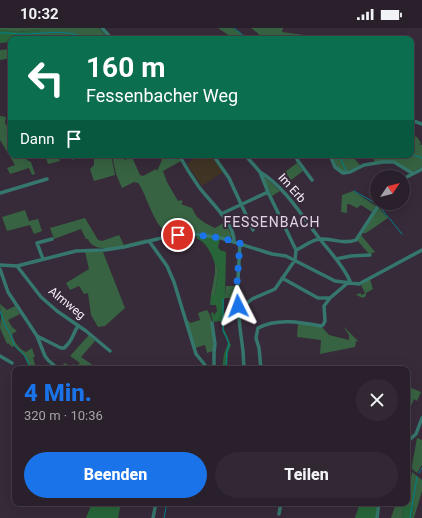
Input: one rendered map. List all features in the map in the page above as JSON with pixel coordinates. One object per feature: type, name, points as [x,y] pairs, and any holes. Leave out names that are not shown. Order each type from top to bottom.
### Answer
[{"type":"street","points":[[102,28],[109,36]]},
{"type":"street","points":[[181,158],[199,187],[221,214],[233,234],[234,242]]},
{"type":"street","points":[[215,158],[229,178],[253,230]]},
{"type":"street","points":[[239,314],[245,305],[252,299],[275,289],[295,260],[296,250],[260,172],[248,158]]},
{"type":"street","points":[[296,158],[312,180]]},
{"type":"street","points":[[331,158],[335,167],[343,173],[350,172],[364,165],[383,162],[394,162],[412,173],[422,169]]},
{"type":"street","name":"Im Erb","points":[[260,172],[270,179],[293,203],[336,259],[350,279],[350,282]]},
{"type":"street","points":[[0,193],[47,179]]},
{"type":"street","points":[[221,214],[268,192]]},
{"type":"street","points":[[296,250],[320,239],[345,242],[356,240],[375,210]]},
{"type":"street","points":[[0,266],[17,266],[76,251],[104,250],[178,235],[196,234],[212,236],[240,243],[272,254],[286,256],[328,278],[342,282],[359,284],[422,250]]},
{"type":"street","points":[[43,259],[37,243],[52,239]]},
{"type":"street","points":[[149,241],[167,266],[174,282],[196,354],[205,366]]},
{"type":"street","points":[[240,243],[237,283],[240,328],[244,351],[244,366]]},
{"type":"street","points":[[336,259],[351,256],[370,255]]},
{"type":"street","name":"Almweg","points":[[17,266],[41,297],[56,311],[110,351]]},
{"type":"street","points":[[0,269],[10,296],[37,336],[48,360],[55,366]]},
{"type":"street","points":[[282,278],[318,298],[330,298]]},
{"type":"street","points":[[261,366],[259,348],[256,338],[258,328],[273,322],[298,322],[321,326],[323,325],[325,321],[324,306],[330,298],[350,282]]},
{"type":"street","points":[[212,323],[215,344],[214,366]]},
{"type":"street","points":[[37,336],[61,348],[64,348],[73,339],[74,332],[78,326]]},
{"type":"street","points":[[0,356],[12,363]]},
{"type":"street","points":[[410,439],[416,434],[422,418]]},
{"type":"street","points":[[153,518],[155,506]]},
{"type":"street","points":[[279,514],[280,506]]},
{"type":"street","points":[[378,518],[380,506]]},
{"type":"shaded area","points":[[195,158],[213,158],[223,172],[202,186],[187,164]]},
{"type":"green space","points":[[0,28],[99,28],[106,36],[13,36],[41,33],[41,30],[16,32],[0,30]]},
{"type":"green space","points":[[218,28],[233,28],[244,36],[230,36]]},
{"type":"green space","points":[[251,28],[283,28],[282,32],[304,35],[258,36],[259,34]]},
{"type":"green space","points":[[0,30],[16,32],[41,30],[41,33],[8,36],[8,42],[0,43]]},
{"type":"green space","points":[[8,49],[8,59],[0,60],[0,50]]},
{"type":"green space","points":[[0,116],[6,117],[5,123],[8,128],[8,153],[0,140]]},
{"type":"green space","points":[[414,136],[417,137],[421,143],[419,144],[422,145],[422,167],[412,172],[398,163],[375,162],[373,158],[414,158]]},
{"type":"green space","points":[[11,158],[26,158],[31,162],[35,174],[32,175],[29,168],[10,174],[7,168],[15,165]]},
{"type":"green space","points":[[46,158],[59,158],[60,161],[48,164]]},
{"type":"green space","points":[[94,158],[112,158],[115,175],[94,181],[90,169],[94,165]]},
{"type":"green space","points":[[113,158],[124,158],[125,160],[132,158],[140,175],[143,176],[156,169],[157,171],[162,160],[160,158],[179,158],[181,161],[163,171],[167,182],[178,201],[181,200],[183,202],[181,204],[192,208],[197,217],[215,228],[225,222],[232,236],[231,238],[229,239],[196,232],[187,233],[185,229],[171,232],[164,230],[155,218],[138,183],[134,182],[122,188],[116,174]]},
{"type":"green space","points":[[333,158],[354,158],[360,165],[345,171],[342,171]]},
{"type":"green space","points":[[297,163],[303,171],[291,180],[285,172]]},
{"type":"green space","points":[[265,177],[280,191],[272,196],[264,180]]},
{"type":"green space","points":[[353,191],[370,202],[370,210],[373,210],[372,212],[361,205],[357,208],[347,204],[347,213],[341,212],[342,195]]},
{"type":"green space","points":[[25,210],[29,221],[38,219],[42,231],[34,234],[30,225],[7,231],[2,217]]},
{"type":"green space","points":[[376,210],[381,210],[388,218],[366,233],[362,233]]},
{"type":"green space","points":[[85,218],[98,240],[102,241],[119,235],[124,245],[146,240],[114,248],[98,247],[86,239],[81,229],[54,239],[50,228]]},
{"type":"green space","points":[[196,235],[220,239],[218,247],[220,250],[226,252],[224,329],[231,345],[228,352],[227,366],[222,366],[224,354],[228,343],[223,332],[222,323],[220,321],[213,322],[211,313],[213,312],[214,315],[217,311],[216,305],[210,305],[211,295],[215,295],[219,267],[215,265],[209,249],[197,239]]},
{"type":"green space","points":[[361,235],[375,252],[369,254],[357,240]]},
{"type":"green space","points":[[85,252],[103,252],[125,308],[105,326],[98,327],[91,315],[88,293],[84,294],[79,286],[70,290],[66,283],[89,269]]},
{"type":"green space","points":[[215,265],[219,267],[215,295],[211,295],[215,273]]},
{"type":"green space","points":[[370,279],[373,289],[366,293],[366,296],[363,298],[356,295],[360,293],[362,295],[365,293],[361,285]]},
{"type":"green space","points":[[226,286],[236,286],[236,298],[225,298]]},
{"type":"green space","points":[[0,304],[7,310],[15,306],[20,314],[8,320],[12,327],[17,331],[12,334],[13,337],[17,345],[23,351],[26,352],[32,348],[35,357],[33,357],[35,365],[38,366],[29,366],[24,356],[14,346],[12,347],[8,343],[7,344],[0,328]]},
{"type":"green space","points":[[207,310],[210,314],[212,324],[213,351],[207,353],[205,345],[195,348],[187,321],[190,323],[200,320],[198,313]]},
{"type":"green space","points":[[298,322],[322,327],[329,335],[349,340],[349,335],[343,326],[359,342],[356,341],[355,347],[320,354],[321,340],[297,337]]},
{"type":"green space","points":[[89,335],[95,341],[81,357],[94,366],[77,366],[80,363],[70,356]]},
{"type":"green space","points":[[65,363],[70,366],[61,366]]},
{"type":"green space","points":[[410,387],[421,392],[417,401],[414,399],[411,406]]},
{"type":"green space","points":[[417,438],[422,440],[422,465],[417,473],[412,469],[412,465]]},
{"type":"green space","points":[[412,472],[422,480],[422,491],[414,518],[412,518],[414,506],[410,506],[410,484]]},
{"type":"green space","points":[[91,506],[120,506],[118,518],[86,518]]},
{"type":"green space","points":[[359,506],[379,506],[377,518],[355,518]]},
{"type":"green space","points":[[395,506],[404,506],[402,517],[404,518],[391,518]]},
{"type":"green space","points":[[404,506],[414,506],[412,518],[402,518]]},
{"type":"waterway","points":[[234,28],[244,36]]},
{"type":"waterway","points":[[0,33],[22,34],[56,32],[79,36]]},
{"type":"waterway","points":[[414,155],[422,158]]},
{"type":"waterway","points":[[340,158],[346,171]]},
{"type":"waterway","points":[[354,191],[370,200]]},
{"type":"waterway","points":[[382,210],[388,217]]},
{"type":"waterway","points":[[389,218],[402,234]]},
{"type":"waterway","name":"FESSENBACH","points":[[223,299],[223,331],[229,346],[227,351],[226,366]]},
{"type":"waterway","points":[[0,311],[14,345],[25,356],[30,366]]},
{"type":"waterway","points":[[419,473],[422,468]]},
{"type":"waterway","points":[[410,518],[417,477]]},
{"type":"waterway","name":"FESSENBACH","points":[[164,518],[166,506]]},
{"type":"district","name":"FESSENBACH","points":[[272,222]]},
{"type":"route","points":[[178,235],[196,234],[212,236],[240,243],[237,283],[238,306]]}]
